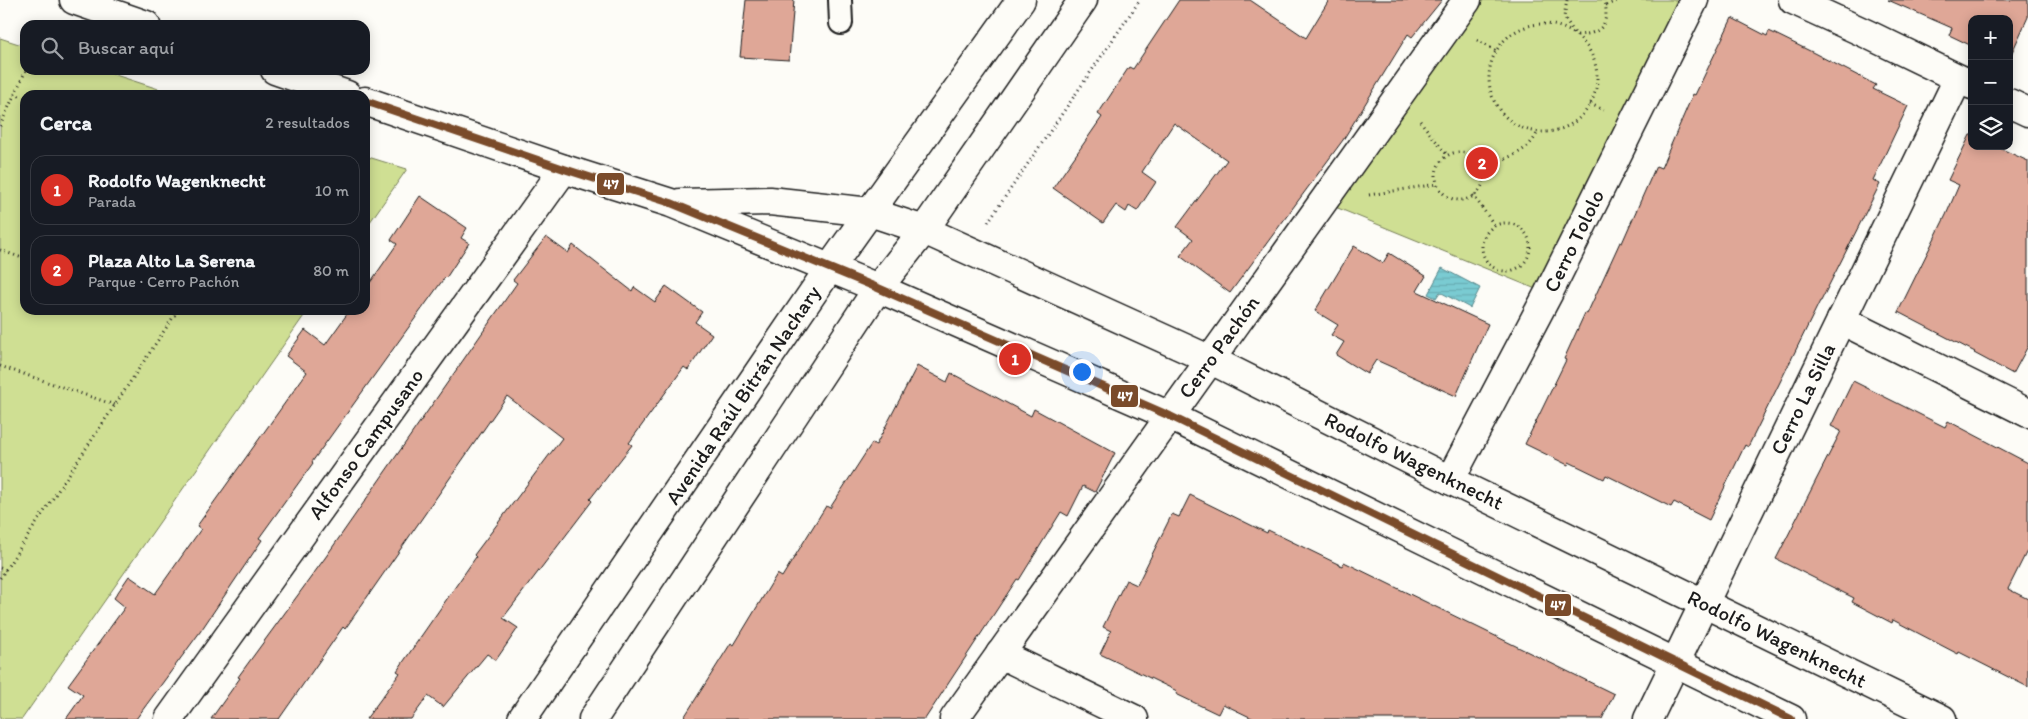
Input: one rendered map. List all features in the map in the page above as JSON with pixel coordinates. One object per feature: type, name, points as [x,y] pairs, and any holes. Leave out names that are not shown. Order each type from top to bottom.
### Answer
[{"type":"street","points":[[74,0],[132,20]]},
{"type":"street","name":"Avenida Raúl Bitrán Nachary","points":[[522,719],[829,269],[1021,0]]},
{"type":"street","points":[[593,719],[878,288],[924,230],[1083,0]]},
{"type":"street","name":"Cerro Pachón","points":[[954,719],[1467,0]]},
{"type":"street","name":"Cerro Tololo","points":[[1450,480],[1548,294],[1694,0]]},
{"type":"street","points":[[1793,0],[1965,82]]},
{"type":"street","points":[[289,75],[333,90]]},
{"type":"street","name":"Cerro La Silla","points":[[1648,719],[1674,662],[1842,320],[1965,82]]},
{"type":"street","name":"Rodolfo Wagenknecht","points":[[370,103],[564,169],[671,203],[878,288],[1170,416],[1791,719]]},
{"type":"street","points":[[2013,105],[2028,112]]},
{"type":"street","name":"Alfonso Campusano","points":[[168,719],[564,169]]},
{"type":"street","name":"Rodolfo Wagenknecht","points":[[671,203],[770,201],[870,212],[924,230],[1210,360],[1450,480],[1942,719]]},
{"type":"street","points":[[1842,320],[2028,413]]},
{"type":"street","points":[[1000,654],[1134,719]]},
{"type":"lane","points":[[840,0],[841,23]]},
{"type":"path","points":[[968,251],[1140,0]]},
{"type":"path","points":[[1567,0],[1564,17],[1576,35],[1586,46],[1594,59],[1597,74],[1596,90],[1590,104],[1580,118],[1566,127],[1550,132],[1532,131],[1517,126],[1504,115],[1494,100],[1490,75],[1496,51],[1508,37],[1524,28],[1541,24],[1560,27],[1576,35],[1594,34],[1602,26],[1606,12],[1605,0]]},
{"type":"path","points":[[1606,5],[1620,0]]},
{"type":"path","points":[[0,126],[24,75]]},
{"type":"path","points":[[14,94],[20,96]]},
{"type":"path","points":[[1399,95],[1448,156]]},
{"type":"path","points":[[1481,166],[1520,152],[1534,141],[1538,131]]},
{"type":"path","points":[[1458,152],[1467,153],[1474,157],[1481,166],[1483,179],[1481,186],[1473,195],[1464,200],[1450,198],[1443,193],[1437,184],[1436,173],[1439,165],[1448,156],[1458,152]]},
{"type":"path","points":[[1322,202],[1437,184]]},
{"type":"path","points":[[1473,195],[1495,226]]},
{"type":"path","points":[[1509,223],[1523,229],[1527,236],[1530,251],[1527,259],[1515,270],[1499,270],[1486,260],[1482,244],[1484,237],[1495,226],[1509,223]]},
{"type":"path","points":[[0,250],[20,257]]},
{"type":"path","points":[[0,578],[175,315]]},
{"type":"path","points":[[0,366],[114,405]]},
{"type":"path","points":[[0,568],[6,570]]},
{"type":"green space","points":[[1467,0],[1694,0],[1548,294],[1323,202]]},
{"type":"green space","points":[[0,38],[20,44],[20,75],[115,75],[162,90],[20,90],[20,315],[305,315],[22,719],[0,719]]},
{"type":"green space","points":[[370,158],[407,169],[370,222]]},
{"type":"water","points":[[1442,268],[1480,288],[1470,308],[1440,292],[1436,298],[1428,294]]},
{"type":"building","points":[[746,0],[794,0],[789,60],[740,57]]},
{"type":"building","points":[[1179,0],[1250,0],[1306,38],[1329,0],[1442,0],[1412,37],[1408,34],[1343,140],[1230,293],[1180,256],[1193,239],[1177,227],[1227,160],[1174,123],[1142,172],[1156,182],[1137,211],[1129,206],[1126,212],[1116,205],[1103,223],[1053,188],[1102,117],[1098,114],[1129,67],[1133,69]]},
{"type":"building","points":[[1888,0],[2028,0],[2028,17],[2013,50],[2013,15],[1968,15],[1968,44],[1949,35],[1952,28]]},
{"type":"building","points":[[1732,18],[1767,36],[1769,31],[1812,52],[1876,85],[1873,89],[1908,106],[1873,180],[1880,184],[1748,447],[1745,445],[1709,520],[1674,502],[1671,507],[1606,475],[1604,479],[1569,462],[1568,465],[1525,444],[1566,360],[1564,359],[1585,313],[1587,314],[1620,242],[1622,243],[1656,166],[1661,168],[1693,94],[1695,95]]},
{"type":"building","points":[[1968,139],[1968,150],[2004,150],[2028,161],[2028,346],[2013,374],[1898,312],[1959,185],[1948,180]]},
{"type":"building","points":[[420,196],[467,228],[461,238],[469,243],[446,278],[312,462],[259,538],[262,540],[200,632],[136,719],[66,719],[83,695],[68,685],[125,607],[114,598],[129,576],[155,594],[201,529],[197,526],[307,372],[286,356],[305,330],[325,345],[346,315],[370,315],[370,283],[397,244],[391,240]]},
{"type":"building","points":[[546,237],[568,253],[573,245],[632,291],[634,287],[655,302],[666,286],[702,312],[695,322],[712,334],[688,370],[684,367],[629,443],[632,445],[590,499],[592,501],[503,618],[518,628],[496,660],[487,654],[443,707],[428,696],[411,719],[366,719],[400,673],[397,671],[476,557],[474,555],[562,438],[507,396],[345,629],[343,627],[279,719],[211,719],[240,678],[238,677],[325,558],[517,283],[513,280]]},
{"type":"building","points":[[1354,246],[1383,263],[1389,253],[1426,276],[1417,291],[1488,324],[1456,396],[1376,360],[1367,374],[1336,355],[1344,342],[1331,335],[1338,325],[1315,311]]},
{"type":"building","points":[[917,366],[947,382],[951,373],[1031,416],[1034,409],[1115,453],[1095,492],[1083,486],[1068,516],[1061,512],[1019,580],[1017,579],[925,719],[683,719],[731,643],[734,645],[777,574],[782,577],[826,506],[830,508],[872,443],[876,445]]},
{"type":"building","points":[[1853,381],[1945,427],[1948,421],[2028,463],[2028,549],[2008,589],[2028,599],[2028,687],[1959,652],[1958,654],[1893,620],[1892,623],[1852,602],[1854,598],[1776,559],[1841,431],[1831,426]]},
{"type":"building","points":[[1190,495],[1267,533],[1268,530],[1342,566],[1344,562],[1614,694],[1602,719],[1254,719],[1223,704],[1218,714],[1176,694],[1177,691],[1100,654],[1111,631],[1103,627],[1126,580],[1137,585],[1172,514],[1179,517]]},
{"type":"transit line","name":"47","points":[[370,103],[564,169],[671,203],[878,288],[1170,416],[1791,719]]},
{"type":"place","name":"Plaza Alto La Serena","points":[[1482,163]]},
{"type":"place","name":"Rodolfo Wagenknecht","points":[[1015,359]]}]
